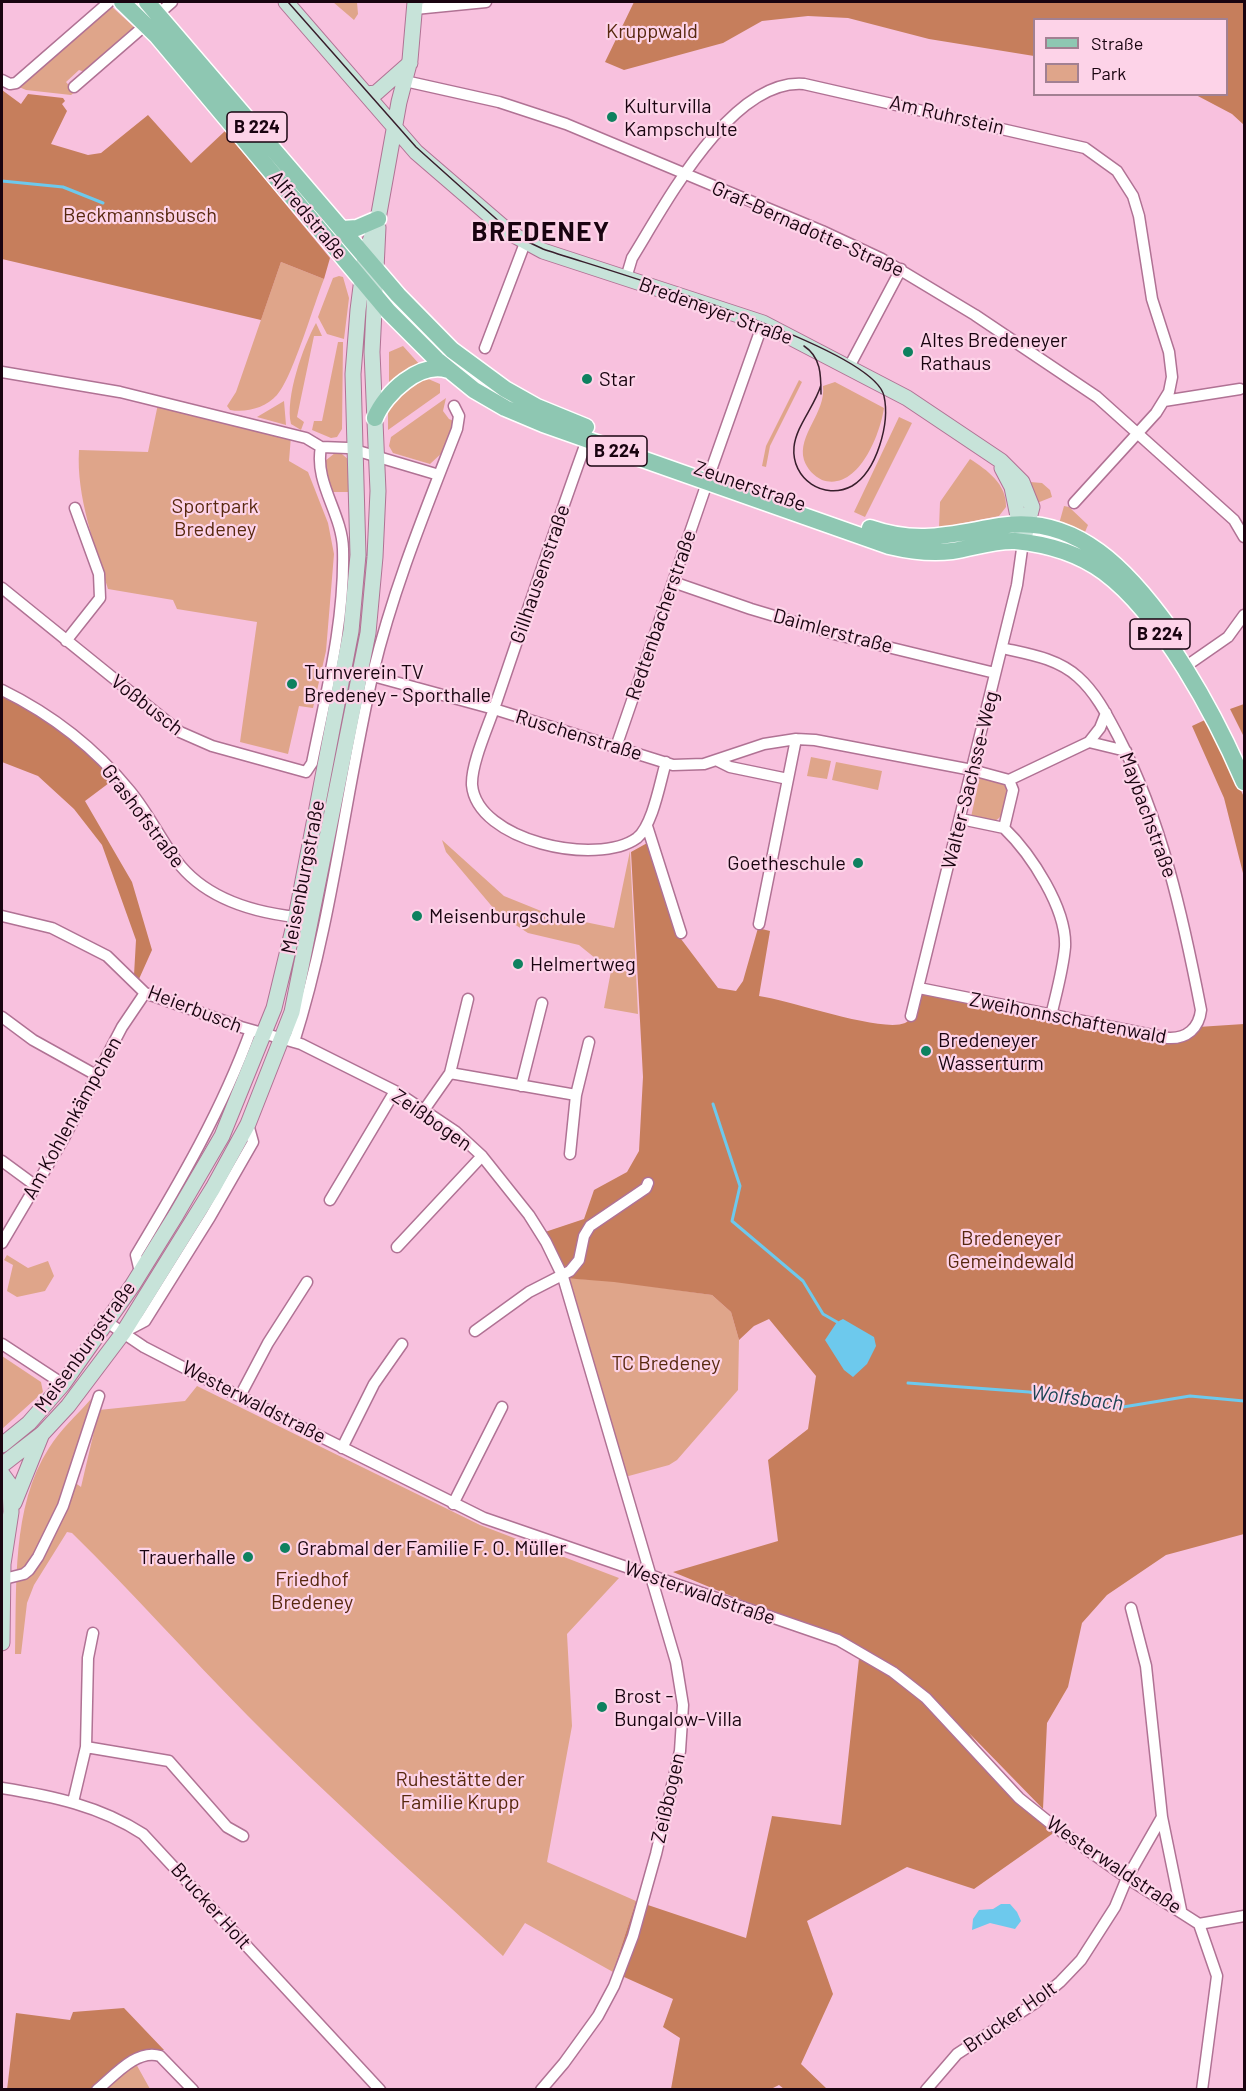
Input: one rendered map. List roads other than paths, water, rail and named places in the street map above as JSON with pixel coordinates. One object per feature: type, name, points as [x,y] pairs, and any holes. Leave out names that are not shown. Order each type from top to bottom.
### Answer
[{"type":"main road","name":"Alfredstraße","points":[[122,2],[150,13],[452,350],[485,375]]},
{"type":"main road","name":"Bredeneyer Straße","points":[[286,2],[394,128],[440,174],[502,227],[525,243],[543,251],[763,324],[907,398],[990,454],[998,463],[1012,488],[1025,525]]},
{"type":"main road","points":[[343,229],[357,228],[378,219],[394,128],[410,63],[415,5]]},
{"type":"main road","name":"Alfredstraße","points":[[150,13],[388,311],[448,370],[479,393]]},
{"type":"main road","points":[[367,94],[376,93],[410,63]]},
{"type":"main road","name":"Meisenburgstraße","points":[[2,1445],[28,1423],[63,1384],[140,1272],[222,1136],[258,1032],[274,1008],[296,916],[351,631],[358,555],[354,374],[365,255],[378,219]]},
{"type":"main road","name":"Meisenburgstraße","points":[[2,1465],[42,1434],[68,1406],[123,1333],[213,1188],[248,1124],[288,1040],[368,633],[375,557],[376,457],[372,352],[378,270],[378,219]]},
{"type":"main road","points":[[375,418],[385,399],[417,375],[437,366],[448,370]]},
{"type":"main road","name":"Zeunerstraße","points":[[485,375],[537,407],[569,421],[708,478],[910,551],[951,551],[1004,541],[1023,542]]},
{"type":"main road","name":"Zeunerstraße","points":[[479,393],[505,408],[587,440],[905,538],[938,538],[1025,525]]},
{"type":"main road","points":[[1023,542],[1025,525]]},
{"type":"main road","name":"B 224","points":[[1025,525],[1084,541],[1116,564],[1152,604],[1192,662],[1245,756]]},
{"type":"main road","name":"B 224","points":[[1023,542],[1050,546],[1084,560],[1118,584],[1160,634],[1182,667],[1208,710],[1245,782]]},
{"type":"main road","points":[[11,1512],[42,1434]]},
{"type":"main road","points":[[2,1474],[10,1485],[11,1512],[3,1567],[2,1642]]},
{"type":"street","points":[[6,82],[16,84],[109,2]]},
{"type":"street","points":[[74,87],[150,13],[172,2]]},
{"type":"street","points":[[415,5],[486,2]]},
{"type":"street","name":"Graf-Bernadotte-Straße","points":[[405,81],[531,111],[832,235],[901,269],[975,315],[1097,397],[1234,520],[1245,537]]},
{"type":"street","name":"Am Ruhrstein","points":[[626,278],[632,258],[716,132],[736,112],[778,87],[794,84],[857,95],[1085,148],[1117,171],[1136,206],[1152,299],[1172,363],[1172,377],[1164,401],[1074,503]]},
{"type":"street","points":[[486,348],[525,243]]},
{"type":"street","points":[[849,367],[901,269]]},
{"type":"street","name":"Redtenbacherstraße","points":[[616,747],[763,324]]},
{"type":"street","points":[[2,372],[120,392],[306,438],[321,447],[357,450],[439,475]]},
{"type":"street","points":[[1164,401],[1240,389]]},
{"type":"street","name":"Meisenburgstraße","points":[[288,1040],[321,934],[373,676],[402,573],[457,429],[459,416],[454,406]]},
{"type":"street","name":"Gillhausenstraße","points":[[587,440],[494,709],[472,782],[476,803],[488,818],[511,832],[544,844],[582,850],[622,846],[638,837],[647,826]]},
{"type":"street","name":"Meisenburgstraße","points":[[306,772],[312,763],[333,661],[342,577],[343,548],[339,525],[319,471],[321,447]]},
{"type":"street","points":[[66,641],[100,598],[99,574],[75,508]]},
{"type":"street","name":"Walter-Sachsse-Weg","points":[[911,1016],[1017,585],[1023,542]]},
{"type":"street","name":"Daimlerstraße","points":[[672,582],[838,634],[995,674]]},
{"type":"street","name":"Voßbusch","points":[[2,588],[189,737],[306,772]]},
{"type":"street","points":[[1192,662],[1228,637],[1245,615]]},
{"type":"street","name":"Maybachstraße","points":[[1002,648],[1045,659],[1065,667],[1092,691],[1106,713],[1135,769],[1162,847],[1186,932],[1201,1010]]},
{"type":"street","name":"Ruschenstraße","points":[[373,676],[494,709],[666,762],[691,766],[764,744],[796,739],[815,740],[972,770],[1009,780]]},
{"type":"street","name":"Grashofstraße","points":[[2,690],[53,719],[94,752],[132,793],[175,859],[199,884],[238,904],[296,916]]},
{"type":"street","points":[[1004,828],[1013,790],[1009,780],[1089,742],[1100,728],[1106,713]]},
{"type":"street","points":[[759,924],[796,739]]},
{"type":"street","points":[[1089,742],[1126,751]]},
{"type":"street","name":"Ruschenstraße","points":[[716,760],[729,766],[788,779]]},
{"type":"street","points":[[666,762],[647,826],[681,933]]},
{"type":"street","points":[[961,819],[1004,828],[1028,856],[1059,913],[1065,948],[1051,1016]]},
{"type":"street","name":"Heierbusch","points":[[2,916],[52,928],[108,956],[145,993],[288,1040]]},
{"type":"street","name":"Zweihonnschaftenwald","points":[[919,988],[1051,1016],[1177,1039],[1194,1029],[1200,1019],[1201,1010]]},
{"type":"street","name":"Am Kohlenkämpchen","points":[[2,1243],[64,1138],[122,1027],[145,993]]},
{"type":"street","points":[[424,1110],[450,1073],[468,999]]},
{"type":"street","points":[[521,1086],[542,1003]]},
{"type":"street","points":[[2,1017],[33,1040],[96,1076]]},
{"type":"street","name":"Zeißbogen","points":[[288,1040],[320,1052],[395,1091],[456,1132],[482,1156],[529,1215],[546,1242],[563,1277],[676,1662],[681,1693],[682,1734],[675,1776],[636,1926],[618,1976],[598,2016],[541,2090]]},
{"type":"street","points":[[570,1154],[576,1095],[589,1042]]},
{"type":"street","points":[[450,1073],[576,1095]]},
{"type":"street","points":[[330,1200],[395,1091]]},
{"type":"street","points":[[397,1247],[482,1156]]},
{"type":"street","points":[[2,1161],[36,1186]]},
{"type":"street","points":[[475,1330],[529,1292],[563,1277],[579,1260],[584,1236],[590,1226],[646,1188],[648,1183]]},
{"type":"street","points":[[240,1396],[268,1343],[308,1282]]},
{"type":"street","name":"Westerwaldstraße","points":[[107,1322],[123,1333],[240,1396],[484,1518],[838,1640],[892,1672],[947,1719],[1019,1798],[1127,1878],[1181,1910],[1199,1924],[1245,1916]]},
{"type":"street","points":[[2,1344],[63,1384]]},
{"type":"street","points":[[342,1448],[374,1384],[402,1344]]},
{"type":"street","name":"Meisenburgstraße","points":[[3,1567],[24,1574],[33,1564],[47,1539],[69,1489],[92,1411],[99,1396]]},
{"type":"street","points":[[453,1504],[502,1407]]},
{"type":"street","points":[[1131,1608],[1146,1666],[1162,1817],[1181,1910]]},
{"type":"street","points":[[73,1802],[86,1747],[88,1658],[93,1633]]},
{"type":"street","points":[[86,1747],[169,1761],[227,1827],[243,1836]]},
{"type":"street","name":"Brucker Holt","points":[[2,1788],[73,1802],[111,1815],[143,1834],[380,2090]]},
{"type":"street","name":"Brucker Holt","points":[[926,2090],[957,2054],[1035,2003],[1070,1972],[1089,1949],[1115,1906],[1127,1878],[1162,1817]]},
{"type":"street","points":[[1199,1924],[1217,1976],[1202,2090]]},
{"type":"street","points":[[97,2090],[136,2059],[152,2054],[160,2056],[193,2090]]},
{"type":"water","points":[[843,1319],[874,1337],[876,1346],[867,1364],[853,1377],[844,1370],[825,1340],[837,1322]]},
{"type":"water","points":[[1001,1904],[1010,1904],[1017,1912],[1021,1921],[1015,1929],[990,1923],[972,1930],[973,1919],[979,1910],[993,1909]]},
{"type":"waterway","points":[[2,181],[63,187],[103,203]]},
{"type":"waterway","name":"Wolfsbach","points":[[713,1104],[740,1186],[732,1221],[803,1281],[823,1314],[837,1322]]},
{"type":"waterway","name":"Wolfsbach","points":[[908,1383],[1029,1392],[1117,1408],[1190,1396],[1244,1401]]},
{"type":"tram line","points":[[288,2],[416,147],[503,225],[524,240],[543,249],[730,310],[786,332],[834,354],[868,376],[884,396],[885,419],[880,446],[861,479],[841,490],[831,491],[811,484],[798,469],[794,458],[795,439],[821,385]]},
{"type":"tram line","points":[[804,346],[810,350],[817,361],[821,394]]},
{"type":"place","name":"Kulturvilla Kampschulte","points":[[612,117]]},
{"type":"place","name":"Altes Bredeneyer Rathaus","points":[[908,352]]},
{"type":"place","name":"Star","points":[[587,379]]},
{"type":"place","name":"Turnverein TV Bredeney - Sporthalle","points":[[292,684]]},
{"type":"place","name":"Goetheschule","points":[[858,863]]},
{"type":"place","name":"Meisenburgschule","points":[[417,916]]},
{"type":"place","name":"Helmertweg","points":[[518,964]]},
{"type":"place","name":"Bredeneyer Wasserturm","points":[[926,1051]]},
{"type":"place","name":"Grabmal der Familie F. O. Müller","points":[[285,1548]]},
{"type":"place","name":"Trauerhalle","points":[[248,1557]]},
{"type":"place","name":"Brost - Bungalow-Villa","points":[[602,1707]]},
{"type":"district","name":"BREDENEY","points":[[541,232]]},
{"type":"park label","name":"Kruppwald","points":[[652,31]]},
{"type":"park label","name":"Beckmannsbusch","points":[[140,215]]},
{"type":"park label","name":"Sportpark Bredeney","points":[[215,518]]},
{"type":"park label","name":"Bredeneyer Gemeindewald","points":[[1011,1250]]},
{"type":"park label","name":"TC Bredeney","points":[[666,1363]]},
{"type":"park label","name":"Friedhof Bredeney","points":[[312,1590]]},
{"type":"park label","name":"Ruhestätte der Familie Krupp","points":[[460,1790]]}]
